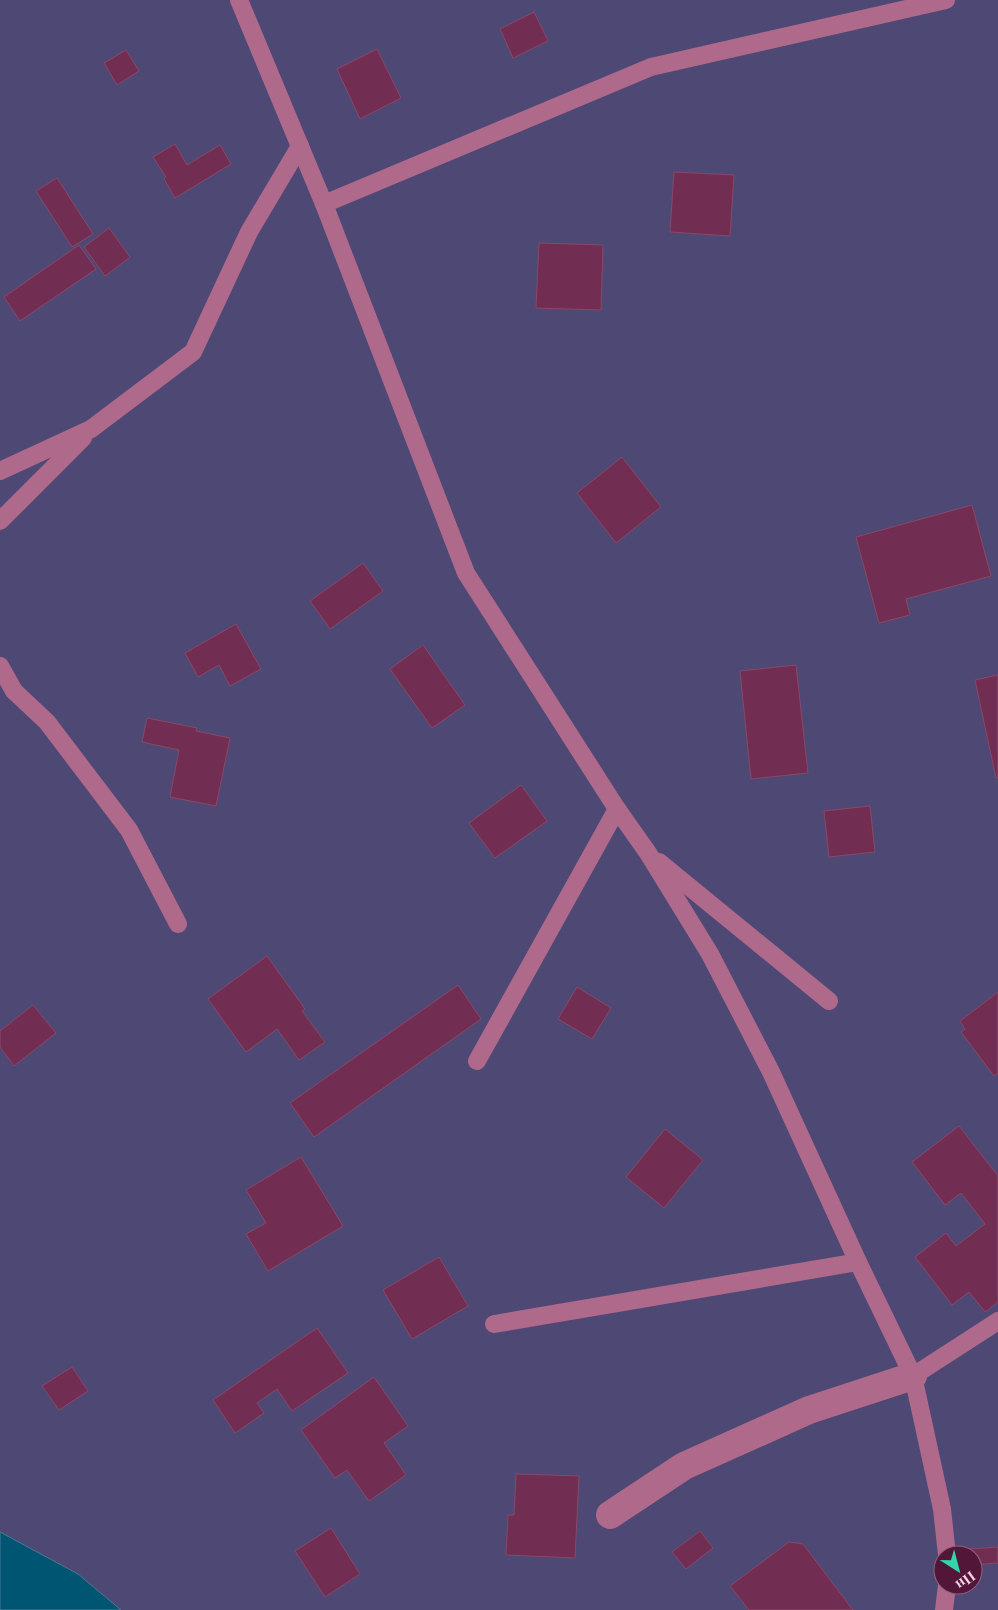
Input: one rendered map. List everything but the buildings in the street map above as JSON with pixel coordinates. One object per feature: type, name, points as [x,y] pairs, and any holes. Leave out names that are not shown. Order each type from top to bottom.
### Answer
[{"type":"street","points":[[610,1515],[684,1466],[809,1410],[913,1376]]},
{"type":"lane","points":[[324,204],[652,67],[946,0]]},
{"type":"lane","points":[[237,3],[324,204],[466,572],[617,809],[648,853],[710,954],[771,1072],[858,1262],[913,1376],[942,1509],[945,1545]]},
{"type":"lane","points":[[0,521],[91,429],[193,352],[249,232],[300,146]]},
{"type":"lane","points":[[0,471],[91,429]]},
{"type":"lane","points":[[0,666],[14,691],[47,722],[129,830],[178,924]]},
{"type":"lane","points":[[477,1060],[617,809]]},
{"type":"lane","points":[[648,853],[829,1001]]},
{"type":"lane","points":[[494,1324],[858,1262]]},
{"type":"lane","points":[[913,1376],[998,1322]]},
{"type":"lane","points":[[944,1610],[946,1595]]},
{"type":"shaded area","points":[[0,0],[998,0],[998,1610],[121,1610],[78,1574],[0,1532]]},
{"type":"water","points":[[0,1532],[78,1574],[121,1610],[0,1610]]}]
